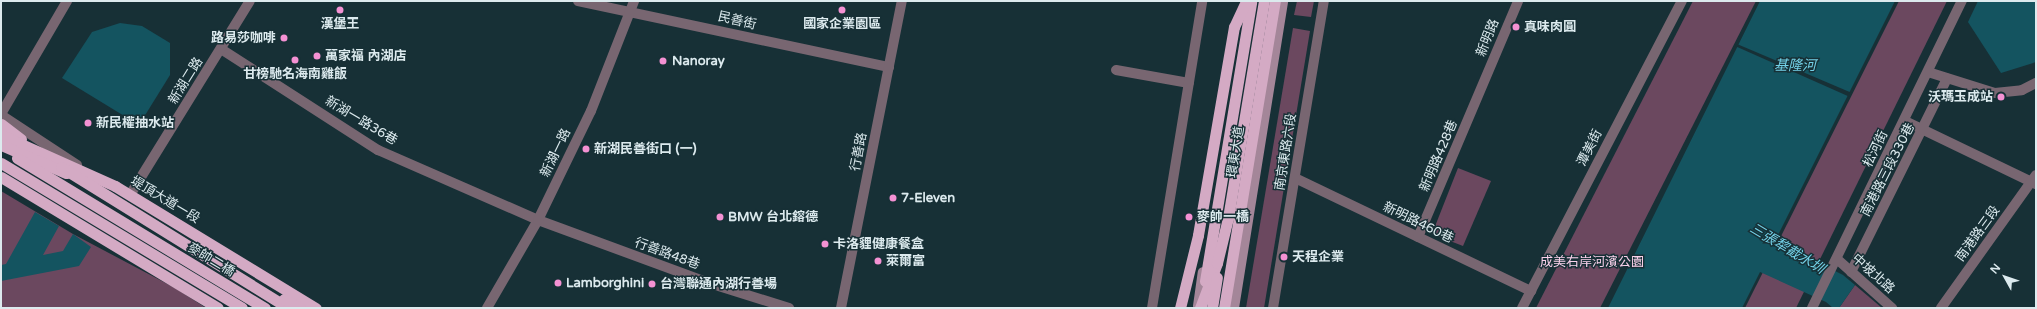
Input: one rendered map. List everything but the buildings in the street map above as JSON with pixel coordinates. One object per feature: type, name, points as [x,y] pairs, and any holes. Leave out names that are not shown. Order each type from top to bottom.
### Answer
[{"type":"highway","points":[[1180,308],[1198,235],[1234,27],[1246,1]]},
{"type":"highway","name":"環東大道","points":[[1199,308],[1251,1]]},
{"type":"highway","points":[[1199,308],[1217,263],[1228,218],[1264,1]]},
{"type":"highway","points":[[1212,308],[1264,1]]},
{"type":"highway","name":"環東大道","points":[[1224,308],[1275,1]]},
{"type":"highway","points":[[1237,54],[1250,83]]},
{"type":"highway","name":"堤頂大道一段","points":[[1,124],[63,169],[288,308]]},
{"type":"highway","points":[[1,135],[116,186],[316,308]]},
{"type":"highway","points":[[1,146],[141,241]]},
{"type":"highway","points":[[1,146],[112,195],[300,308]]},
{"type":"highway","points":[[1,163],[141,241]]},
{"type":"highway","points":[[1,177],[218,308]]},
{"type":"highway","name":"麥帥二橋","points":[[141,241],[242,308]]},
{"type":"highway","name":"麥帥二橋","points":[[141,241],[265,308]]},
{"type":"main road","points":[[1199,308],[1246,1]]},
{"type":"main road","name":"南京東路六段","points":[[1234,308],[1283,1]]},
{"type":"street","points":[[1,114],[67,1]]},
{"type":"street","name":"新湖二路","points":[[130,195],[250,1]]},
{"type":"street","name":"民善街","points":[[578,1],[632,6],[890,67]]},
{"type":"street","name":"行善路","points":[[841,308],[902,1]]},
{"type":"street","points":[[1152,308],[1202,1]]},
{"type":"street","name":"南京東路六段","points":[[1273,308],[1324,1]]},
{"type":"street","name":"新明路","points":[[1484,86],[1518,1]]},
{"type":"street","name":"潭美街","points":[[1522,308],[1682,1]]},
{"type":"street","name":"松河街","points":[[1814,306],[1962,1]]},
{"type":"street","name":"新湖一路","points":[[487,308],[538,220],[591,111],[632,6]]},
{"type":"street","name":"新湖一路36巷","points":[[221,49],[378,150],[538,220]]},
{"type":"street","points":[[1116,70],[1189,83]]},
{"type":"street","points":[[1928,72],[1995,93],[2022,90],[2036,84]]},
{"type":"street","name":"南港路三段330巷","points":[[1851,272],[1923,130],[1947,79]]},
{"type":"street","name":"新明路428巷","points":[[1418,238],[1484,86]]},
{"type":"street","name":"堤頂大道一段","points":[[1,114],[67,158],[316,308]]},
{"type":"street","points":[[1905,121],[2034,180]]},
{"type":"street","name":"新明路460巷","points":[[1295,178],[1531,291]]},
{"type":"street","name":"南港路三段","points":[[1941,308],[2034,180]]},
{"type":"street","name":"行善路48巷","points":[[538,220],[709,283],[789,308]]},
{"type":"street","name":"中坡北路","points":[[1835,263],[1851,272],[1892,308]]},
{"type":"green space","points":[[1297,1],[1314,1],[1311,17],[1294,15]]},
{"type":"green space","name":"成美右岸河濱公園","points":[[1693,1],[1756,1],[1600,308],[1536,308]]},
{"type":"green space","points":[[1899,1],[1947,1],[1796,308],[1745,308]]},
{"type":"green space","points":[[1293,28],[1310,31],[1264,308],[1246,308]]},
{"type":"green space","points":[[1458,168],[1491,181],[1463,246],[1432,234]]},
{"type":"green space","points":[[1,191],[73,234],[175,288],[206,308],[1,308]]},
{"type":"green space","points":[[1855,285],[1882,308],[1839,308]]},
{"type":"water","name":"基隆河","points":[[1760,1],[1895,1],[1775,241],[1843,275],[1855,285],[1839,308],[1833,308],[1826,302],[1760,272],[1742,308],[1608,308]]},
{"type":"water","points":[[1978,1],[2036,1],[2036,62],[2001,73],[1968,22]]},
{"type":"water","points":[[120,23],[142,26],[170,43],[170,75],[139,125],[62,78],[92,32]]},
{"type":"water","points":[[35,212],[59,226],[43,255],[63,251],[73,234],[91,247],[79,266],[1,281],[1,265],[6,264]]},
{"type":"pier","points":[[1737,44],[1852,93],[1850,97],[1735,46]]},
{"type":"place","name":"漢堡王","points":[[340,10]]},
{"type":"place","name":"國家企業園區","points":[[842,10]]},
{"type":"place","name":"真味肉圓","points":[[1516,27]]},
{"type":"place","name":"路易莎咖啡","points":[[284,38]]},
{"type":"place","name":"萬家福 內湖店","points":[[317,56]]},
{"type":"place","name":"甘榜馳名海南雞飯","points":[[295,60]]},
{"type":"place","name":"Nanoray","points":[[663,61]]},
{"type":"place","name":"沃瑪玉成站","points":[[2001,97]]},
{"type":"place","name":"新民權抽水站","points":[[88,123]]},
{"type":"place","name":"新湖民善街口 (一)","points":[[586,149]]},
{"type":"place","name":"7-Eleven","points":[[893,198]]},
{"type":"place","name":"BMW 台北鎔德","points":[[720,217]]},
{"type":"place","name":"麥帥一橋","points":[[1189,217]]},
{"type":"place","name":"卡洛貍健康餐盒","points":[[825,244]]},
{"type":"place","name":"天程企業","points":[[1284,257]]},
{"type":"place","name":"萊爾富","points":[[878,261]]},
{"type":"place","name":"Lamborghini","points":[[558,283]]},
{"type":"place","name":"台灣聯通內湖行善場","points":[[652,284]]},
{"type":"water label","name":"三張犂截水圳","points":[[1787,249]]}]
